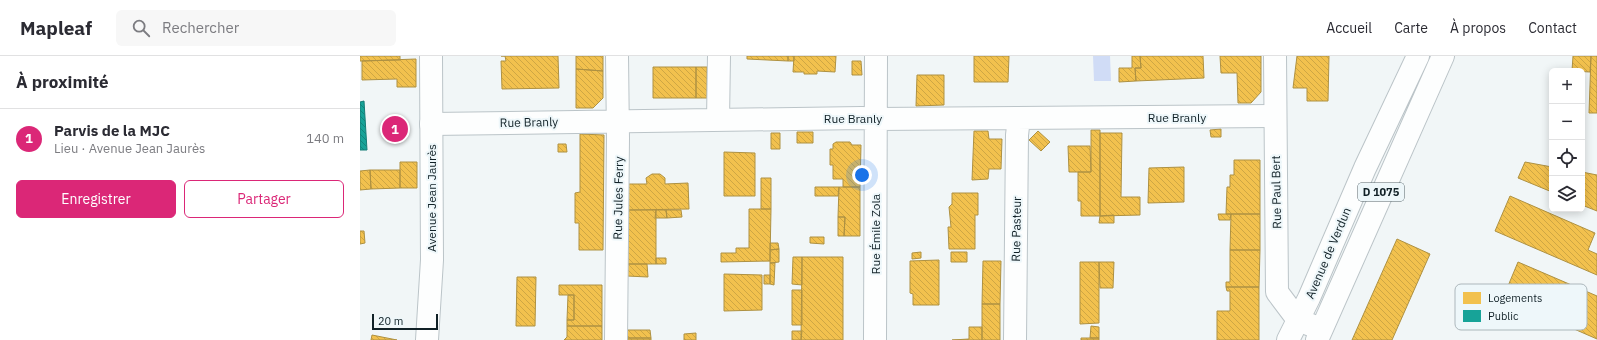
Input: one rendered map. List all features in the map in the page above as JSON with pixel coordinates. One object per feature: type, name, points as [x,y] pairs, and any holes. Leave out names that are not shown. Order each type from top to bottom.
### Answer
[{"type":"street","name":"Avenue Jean Jaurès","points":[[427,340],[432,260],[431,56]]},
{"type":"street","name":"Rue Jules Ferry","points":[[616,340],[618,121],[617,56]]},
{"type":"street","points":[[718,120],[719,56]]},
{"type":"street","name":"Rue Émile Zola","points":[[875,340],[876,56]]},
{"type":"street","name":"Rue Paul Bert","points":[[1274,56],[1277,292],[1298,320]]},
{"type":"street","name":"Avenue de Verdun","points":[[1288,340],[1309,298],[1365,168],[1418,56]]},
{"type":"street","name":"Avenue de Verdun","points":[[1319,335],[1443,56]]},
{"type":"street","name":"Rue Branly","points":[[431,124],[862,118],[1275,116]]},
{"type":"street","name":"Rue Pasteur","points":[[1015,340],[1017,135],[1019,118]]},
{"type":"street","points":[[1298,320],[1319,335]]},
{"type":"water","points":[[1093,56],[1110,56],[1111,81],[1094,81]]},
{"type":"building: Logements","points":[[360,56],[400,56],[400,60],[360,61]]},
{"type":"building: Logements","points":[[505,56],[558,56],[559,88],[502,89],[501,61],[506,61]]},
{"type":"building: Logements","points":[[576,56],[603,56],[603,71],[576,69]]},
{"type":"building: Logements","points":[[747,56],[788,56],[788,61],[747,59]]},
{"type":"building: Logements","points":[[788,56],[794,56],[794,61],[788,61]]},
{"type":"building: Logements","points":[[794,56],[836,56],[835,72],[817,71],[817,74],[804,74],[804,72],[793,72]]},
{"type":"building: Logements","points":[[974,56],[1009,56],[1008,82],[974,82]]},
{"type":"building: Logements","points":[[1132,56],[1140,56],[1141,68],[1135,68],[1136,81],[1119,82],[1119,68],[1132,68]]},
{"type":"building: Logements","points":[[1140,56],[1203,56],[1204,78],[1136,81],[1135,68],[1141,68]]},
{"type":"building: Logements","points":[[1220,56],[1261,56],[1261,92],[1251,103],[1238,103],[1237,73],[1221,73]]},
{"type":"building: Logements","points":[[1297,56],[1329,56],[1328,101],[1307,101],[1307,88],[1293,88]]},
{"type":"building: Logements","points":[[1573,56],[1591,56],[1590,72],[1585,72],[1585,68],[1572,68]]},
{"type":"building: Logements","points":[[1591,56],[1597,56],[1597,113],[1589,113]]},
{"type":"building: Logements","points":[[416,59],[416,87],[397,87],[397,79],[362,80],[362,61]]},
{"type":"building: Logements","points":[[852,61],[861,61],[862,75],[852,75]]},
{"type":"building: Logements","points":[[653,67],[696,67],[696,98],[653,98]]},
{"type":"building: Logements","points":[[696,67],[707,67],[707,98],[696,98]]},
{"type":"building: Logements","points":[[576,69],[603,71],[603,98],[593,108],[576,108]]},
{"type":"building: Logements","points":[[917,75],[944,75],[944,105],[916,106]]},
{"type":"building: Logements","points":[[1221,129],[1221,137],[1211,137],[1210,130]]},
{"type":"building: Logements","points":[[1091,130],[1100,130],[1100,216],[1081,216],[1081,201],[1078,201],[1078,172],[1091,172]]},
{"type":"building: Logements","points":[[974,131],[988,131],[989,139],[1002,139],[1001,169],[989,169],[988,179],[972,180]]},
{"type":"building: Logements","points":[[1038,131],[1050,142],[1041,151],[1029,140]]},
{"type":"building: Logements","points":[[797,132],[813,132],[813,143],[797,143]]},
{"type":"building: Logements","points":[[771,133],[780,133],[780,149],[771,149]]},
{"type":"building: Logements","points":[[1100,133],[1122,133],[1121,197],[1140,197],[1140,215],[1100,216]]},
{"type":"building: Logements","points":[[580,134],[604,135],[603,250],[579,250],[579,223],[575,223],[575,193],[580,192]]},
{"type":"building: Logements","points":[[836,142],[850,142],[852,145],[861,145],[860,187],[843,187],[843,179],[833,179],[833,165],[830,165],[830,149],[833,149],[833,144]]},
{"type":"building: Logements","points":[[558,144],[566,144],[567,152],[558,152]]},
{"type":"building: Logements","points":[[1068,146],[1090,146],[1091,172],[1069,172]]},
{"type":"building: Logements","points":[[724,152],[755,153],[755,196],[724,196]]},
{"type":"building: Logements","points":[[1234,160],[1260,160],[1260,214],[1226,214],[1227,187],[1230,187],[1230,175],[1234,175]]},
{"type":"building: Logements","points":[[400,162],[417,162],[417,188],[400,188]]},
{"type":"building: Logements","points":[[1525,162],[1549,166],[1549,191],[1518,178]]},
{"type":"building: Logements","points":[[1184,167],[1184,202],[1148,203],[1149,168]]},
{"type":"building: Logements","points":[[370,170],[400,170],[400,188],[371,189]]},
{"type":"building: Logements","points":[[370,170],[371,189],[360,190],[360,171]]},
{"type":"building: Logements","points":[[1585,173],[1597,175],[1597,211],[1585,206]]},
{"type":"building: Logements","points":[[652,174],[660,174],[665,178],[665,184],[688,183],[689,209],[628,210],[627,184],[647,184],[646,178]]},
{"type":"building: Logements","points":[[761,178],[771,178],[771,209],[761,209]]},
{"type":"building: Logements","points":[[815,187],[839,187],[838,196],[815,196]]},
{"type":"building: Logements","points":[[839,187],[860,187],[860,236],[844,236],[845,217],[838,217]]},
{"type":"building: Logements","points":[[952,193],[978,193],[978,215],[975,215],[975,249],[949,249],[948,227],[951,227],[949,207],[952,204]]},
{"type":"building: Logements","points":[[1510,196],[1595,233],[1588,250],[1597,254],[1597,275],[1495,231]]},
{"type":"building: Logements","points":[[749,209],[771,209],[770,261],[721,262],[721,253],[736,253],[736,248],[749,248]]},
{"type":"building: Logements","points":[[628,210],[656,210],[656,264],[627,264]]},
{"type":"building: Logements","points":[[656,210],[666,210],[667,218],[655,218]]},
{"type":"building: Logements","points":[[666,210],[681,210],[682,217],[667,218]]},
{"type":"building: Logements","points":[[1218,214],[1231,214],[1230,220],[1219,220]]},
{"type":"building: Logements","points":[[1231,214],[1260,214],[1260,250],[1230,250]]},
{"type":"building: Logements","points":[[1114,215],[1114,223],[1099,223],[1100,216]]},
{"type":"building: Logements","points":[[838,217],[845,217],[844,236],[838,236]]},
{"type":"building: Logements","points":[[360,231],[364,231],[365,243],[360,244]]},
{"type":"building: Logements","points":[[810,237],[824,237],[824,244],[810,243]]},
{"type":"building: Logements","points":[[1397,239],[1430,254],[1392,340],[1352,340]]},
{"type":"building: Logements","points":[[770,243],[778,243],[779,249],[770,250]]},
{"type":"building: Logements","points":[[779,249],[779,262],[770,263],[770,250]]},
{"type":"building: Logements","points":[[1230,250],[1260,250],[1259,287],[1226,287],[1226,282],[1230,282]]},
{"type":"building: Logements","points":[[921,252],[921,258],[912,259],[912,253]]},
{"type":"building: Logements","points":[[951,252],[967,252],[967,262],[951,262]]},
{"type":"building: Logements","points":[[793,257],[802,257],[802,285],[792,284]]},
{"type":"building: Logements","points":[[802,257],[843,257],[843,340],[801,340]]},
{"type":"building: Logements","points":[[656,258],[666,258],[666,264],[656,264]]},
{"type":"building: Logements","points":[[939,260],[939,305],[913,305],[913,294],[910,293],[910,261]]},
{"type":"building: Logements","points":[[983,261],[1001,261],[1000,304],[982,304]]},
{"type":"building: Logements","points":[[1080,262],[1099,262],[1099,323],[1080,324]]},
{"type":"building: Logements","points":[[1099,262],[1114,262],[1113,288],[1100,288]]},
{"type":"building: Logements","points":[[1518,262],[1569,284],[1509,284]]},
{"type":"building: Logements","points":[[770,263],[775,263],[774,285],[770,284]]},
{"type":"building: Logements","points":[[627,264],[647,264],[648,277],[627,276]]},
{"type":"building: Logements","points":[[724,274],[762,275],[762,310],[724,311]]},
{"type":"building: Logements","points":[[764,275],[770,275],[770,284],[764,284]]},
{"type":"building: Logements","points":[[517,277],[536,277],[535,326],[516,326]]},
{"type":"building: Logements","points":[[559,285],[602,285],[602,326],[567,326],[567,320],[574,320],[574,295],[559,295]]},
{"type":"building: Logements","points":[[1226,287],[1259,287],[1259,340],[1217,340],[1217,311],[1230,311],[1230,291],[1227,291]]},
{"type":"building: Logements","points":[[792,290],[802,290],[802,325],[792,325]]},
{"type":"building: Logements","points":[[1587,292],[1597,296],[1597,339],[1576,330],[1587,330]]},
{"type":"building: Logements","points":[[568,295],[574,295],[574,320],[567,320]]},
{"type":"building: Logements","points":[[982,304],[1000,304],[1000,340],[982,340]]},
{"type":"building: Logements","points":[[567,326],[602,326],[602,340],[564,340],[567,337]]},
{"type":"building: Logements","points":[[1091,326],[1099,327],[1099,338],[1090,338]]},
{"type":"building: Logements","points":[[969,327],[982,327],[982,340],[952,340],[969,339]]},
{"type":"building: Logements","points":[[627,330],[650,330],[651,338],[627,338]]},
{"type":"building: Logements","points":[[792,331],[802,331],[801,340],[792,340]]},
{"type":"building: Logements","points":[[696,333],[696,340],[684,340],[684,334]]},
{"type":"building: Logements","points":[[372,335],[397,340],[371,340]]},
{"type":"building: Logements","points":[[627,338],[651,338],[651,340],[627,340]]},
{"type":"building: Logements","points":[[1081,338],[1099,338],[1099,340],[1081,340]]},
{"type":"building: Public","points":[[364,101],[367,150],[360,150],[360,102]]},
{"type":"place","name":"Parvis de la MJC","points":[[395,129]]}]
